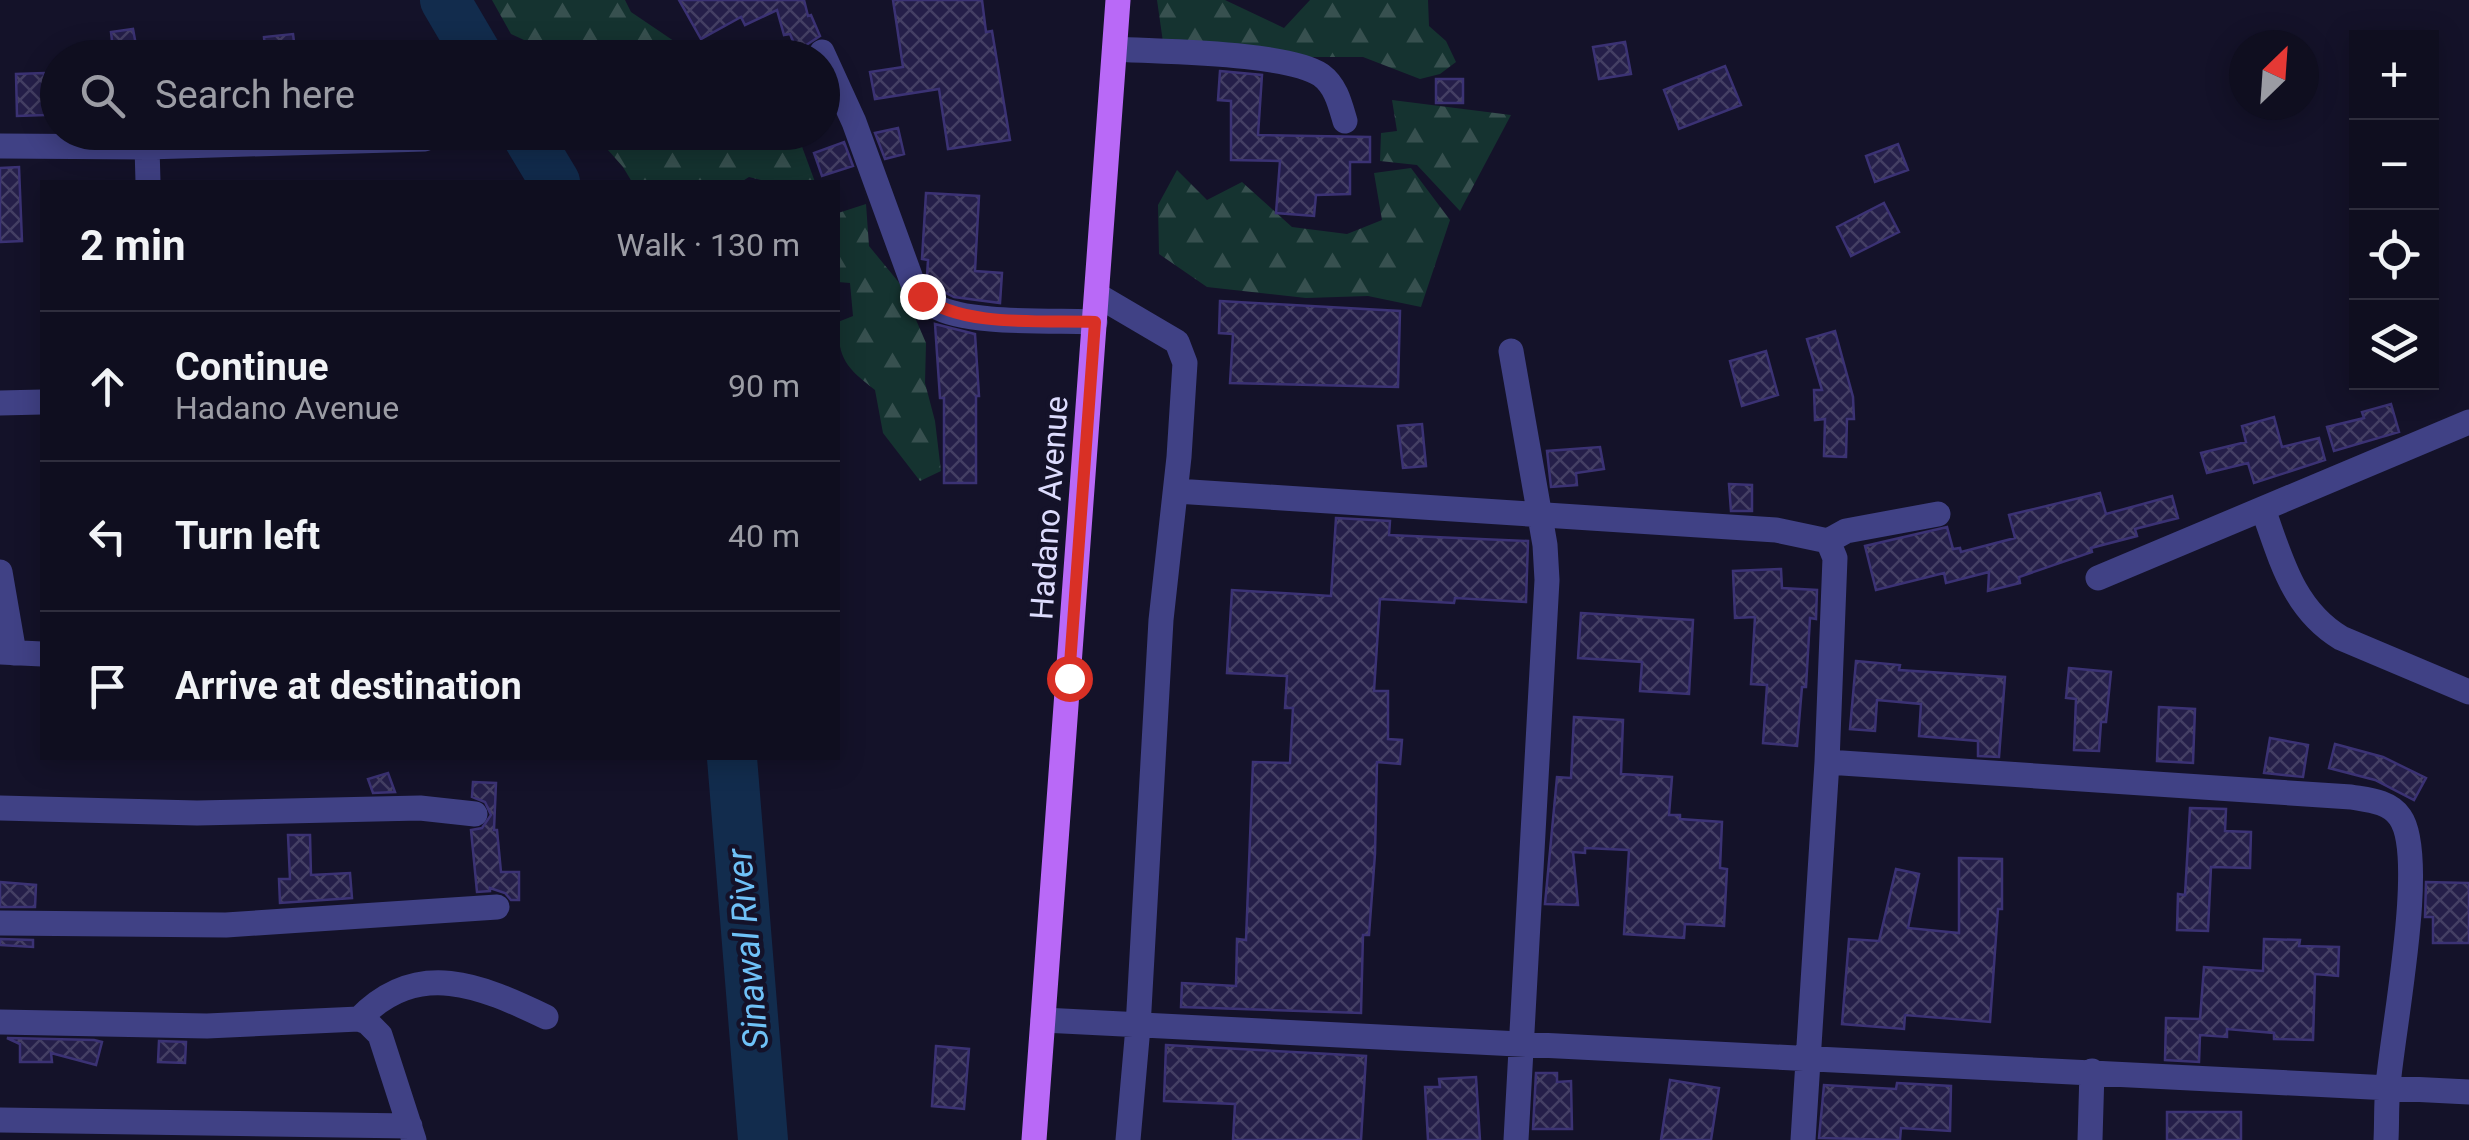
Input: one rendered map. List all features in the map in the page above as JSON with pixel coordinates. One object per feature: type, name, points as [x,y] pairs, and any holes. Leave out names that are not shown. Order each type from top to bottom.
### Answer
[{"type":"main road","name":"Hadano Avenue","points":[[1034,1140],[1118,0]]},
{"type":"street","points":[[1115,50],[1272,61],[1310,69],[1331,84],[1345,122]]},
{"type":"street","points":[[840,91],[912,284],[922,296],[948,312],[972,316],[1095,322]]},
{"type":"street","points":[[0,146],[40,146]]},
{"type":"street","points":[[147,150],[148,180]]},
{"type":"street","points":[[1097,295],[1170,337],[1182,349],[1185,363],[1176,491],[1160,620],[1138,1027],[1128,1140]]},
{"type":"street","points":[[1511,351],[1540,515],[1546,580],[1516,1140]]},
{"type":"street","points":[[0,403],[40,402]]},
{"type":"street","points":[[2098,578],[2469,422]]},
{"type":"street","points":[[1176,491],[1776,530],[1820,536],[1828,541],[1835,558],[1827,762],[1803,1140]]},
{"type":"street","points":[[2263,509],[2290,582],[2312,617],[2341,638],[2469,691]]},
{"type":"street","points":[[1828,541],[1846,531],[1938,514]]},
{"type":"street","points":[[0,572],[7,653],[40,654]]},
{"type":"street","points":[[1827,762],[2351,797],[2391,807],[2402,818],[2410,862],[2386,1140]]},
{"type":"street","points":[[0,808],[197,814],[420,808],[475,814]]},
{"type":"street","points":[[0,923],[226,926],[497,907]]},
{"type":"street","points":[[359,1019],[398,994],[430,983],[452,982],[503,997],[546,1017]]},
{"type":"street","points":[[0,1022],[207,1026],[359,1019],[380,1035],[412,1133],[0,1120]]},
{"type":"street","points":[[1043,1020],[2469,1092]]},
{"type":"street","points":[[2090,1140],[2092,1071]]},
{"type":"green space","points":[[492,0],[625,0],[631,12],[672,40],[524,40],[511,34]]},
{"type":"green space","points":[[1157,0],[1225,0],[1284,28],[1310,0],[1428,0],[1429,26],[1446,41],[1456,62],[1440,74],[1420,79],[1363,57],[1294,57],[1163,42]]},
{"type":"green space","points":[[1392,100],[1511,115],[1460,211],[1417,165],[1380,161],[1381,133],[1397,131]]},
{"type":"green space","points":[[608,150],[803,150],[814,180],[631,180]]},
{"type":"green space","points":[[1411,168],[1450,220],[1421,307],[1368,296],[1306,298],[1207,287],[1159,254],[1158,205],[1177,170],[1207,200],[1242,182],[1292,227],[1347,234],[1382,220],[1374,173]]},
{"type":"green space","points":[[866,204],[869,246],[901,285],[926,343],[925,383],[935,421],[941,471],[920,481],[883,433],[875,390],[851,369],[842,354],[840,321],[853,316],[850,283],[840,282],[840,212]]},
{"type":"building","points":[[679,0],[804,0],[820,36],[814,40],[792,40],[790,34],[784,35],[777,10],[745,25],[741,17],[701,39]]},
{"type":"building","points":[[893,0],[982,0],[986,32],[992,31],[1010,140],[948,149],[939,89],[875,99],[870,72],[903,67]]},
{"type":"building","points":[[133,29],[135,40],[112,40],[111,32]]},
{"type":"building","points":[[293,34],[294,40],[264,40]]},
{"type":"building","points":[[1625,42],[1631,74],[1599,79],[1593,47]]},
{"type":"building","points":[[1725,66],[1741,105],[1679,129],[1664,90]]},
{"type":"building","points":[[1220,71],[1262,75],[1258,135],[1370,137],[1370,162],[1350,162],[1350,194],[1316,195],[1314,216],[1276,213],[1280,161],[1231,160],[1231,101],[1218,100]]},
{"type":"building","points":[[40,73],[40,115],[17,116],[16,74]]},
{"type":"building","points":[[1436,79],[1463,79],[1463,103],[1436,103]]},
{"type":"building","points":[[898,128],[904,154],[885,159],[875,133]]},
{"type":"building","points":[[844,142],[853,166],[822,176],[814,153],[840,150]]},
{"type":"building","points":[[1898,144],[1908,170],[1875,182],[1866,156]]},
{"type":"building","points":[[19,167],[22,241],[0,242],[0,168]]},
{"type":"building","points":[[926,193],[979,196],[975,271],[1002,273],[1000,303],[954,297],[938,289],[927,276],[928,260],[922,259]]},
{"type":"building","points":[[1884,203],[1899,232],[1851,256],[1837,227]]},
{"type":"building","points":[[1220,301],[1400,311],[1398,387],[1230,383],[1233,334],[1219,333]]},
{"type":"building","points":[[935,324],[975,334],[979,396],[976,483],[944,483],[944,398],[940,398]]},
{"type":"building","points":[[1835,331],[1853,397],[1854,419],[1847,419],[1846,457],[1824,456],[1825,419],[1815,420],[1814,390],[1822,390],[1807,339]]},
{"type":"building","points":[[1766,351],[1778,395],[1742,406],[1730,361]]},
{"type":"building","points":[[2391,404],[2399,432],[2334,451],[2327,427],[2364,418],[2362,412]]},
{"type":"building","points":[[2274,417],[2282,447],[2319,438],[2325,460],[2254,483],[2248,463],[2207,473],[2201,453],[2246,442],[2242,426]]},
{"type":"building","points":[[1422,424],[1426,466],[1403,468],[1398,426]]},
{"type":"building","points":[[1600,447],[1604,469],[1576,473],[1577,485],[1551,487],[1547,451]]},
{"type":"building","points":[[1729,484],[1752,485],[1752,511],[1731,511]]},
{"type":"building","points":[[2100,493],[2106,514],[2172,496],[2178,518],[2135,529],[2137,536],[2091,548],[2092,552],[2019,577],[2020,583],[1988,591],[1989,572],[1946,583],[1944,573],[1876,590],[1865,546],[1947,527],[1953,549],[1960,548],[1961,552],[2015,538],[2009,515]]},
{"type":"building","points":[[1336,518],[1390,521],[1389,535],[1528,541],[1526,602],[1380,599],[1374,691],[1388,691],[1388,739],[1402,740],[1400,764],[1377,762],[1375,854],[1369,935],[1363,935],[1361,1013],[1181,1007],[1182,983],[1236,986],[1237,939],[1246,940],[1253,762],[1290,763],[1293,708],[1285,708],[1287,676],[1227,673],[1232,590],[1331,596]]},
{"type":"building","points":[[1781,569],[1782,588],[1817,590],[1816,619],[1810,618],[1797,746],[1763,743],[1767,685],[1751,684],[1755,617],[1735,618],[1733,571]]},
{"type":"building","points":[[1581,613],[1693,620],[1689,694],[1640,691],[1642,662],[1578,658]]},
{"type":"building","points":[[1856,661],[1900,665],[1899,670],[2005,677],[1999,757],[1978,756],[1978,741],[1919,736],[1921,704],[1877,700],[1875,731],[1850,729]]},
{"type":"building","points":[[2069,668],[2111,672],[2099,751],[2074,750],[2076,699],[2066,698]]},
{"type":"building","points":[[2159,707],[2195,709],[2193,763],[2157,761]]},
{"type":"building","points":[[1574,717],[1623,720],[1621,774],[1672,777],[1669,815],[1722,822],[1720,868],[1727,869],[1724,926],[1685,924],[1684,938],[1624,934],[1629,850],[1585,848],[1585,853],[1573,852],[1578,905],[1545,904],[1557,777],[1571,778]]},
{"type":"building","points":[[2270,738],[2308,745],[2303,777],[2264,773]]},
{"type":"building","points":[[2335,744],[2383,757],[2426,778],[2414,800],[2375,780],[2329,768]]},
{"type":"building","points":[[388,773],[395,792],[373,793],[368,779]]},
{"type":"building","points":[[473,782],[496,783],[494,830],[501,872],[519,872],[519,900],[511,900],[505,893],[490,888],[477,892],[471,830],[482,828],[491,815],[485,802],[472,797]]},
{"type":"building","points":[[2190,808],[2226,809],[2225,831],[2251,832],[2250,868],[2211,867],[2208,931],[2177,930],[2178,894],[2185,895]]},
{"type":"building","points":[[288,835],[310,835],[311,875],[350,873],[352,898],[280,903],[279,879],[290,879]]},
{"type":"building","points":[[1959,858],[2002,859],[2002,909],[1998,909],[1990,1022],[1905,1015],[1904,1029],[1842,1024],[1849,939],[1879,941],[1896,869],[1919,874],[1908,928],[1959,933]]},
{"type":"building","points":[[0,882],[36,885],[35,907],[0,907]]},
{"type":"building","points":[[2426,882],[2469,883],[2469,943],[2433,943],[2433,917],[2425,917]]},
{"type":"building","points":[[0,939],[33,940],[33,947],[0,945]]},
{"type":"building","points":[[2264,939],[2300,940],[2299,946],[2339,947],[2338,976],[2315,974],[2313,1040],[2274,1039],[2274,1033],[2227,1029],[2227,1037],[2200,1035],[2199,1062],[2165,1060],[2166,1018],[2200,1019],[2204,967],[2263,971]]},
{"type":"building","points":[[7,1038],[102,1042],[96,1065],[51,1053],[52,1062],[20,1062],[20,1044]]},
{"type":"building","points":[[159,1041],[186,1042],[185,1063],[158,1062]]},
{"type":"building","points":[[1166,1045],[1366,1056],[1361,1140],[1233,1140],[1235,1104],[1164,1101]]},
{"type":"building","points":[[936,1046],[969,1049],[964,1109],[932,1106]]},
{"type":"building","points":[[1536,1073],[1557,1073],[1557,1082],[1571,1081],[1572,1129],[1533,1129]]},
{"type":"building","points":[[1476,1077],[1480,1140],[1428,1140],[1425,1087],[1440,1087],[1439,1079]]},
{"type":"building","points":[[1670,1080],[1719,1088],[1711,1140],[1661,1140]]},
{"type":"building","points":[[1897,1083],[1951,1086],[1950,1131],[1901,1128],[1900,1140],[1819,1138],[1824,1085],[1896,1089]]},
{"type":"building","points":[[2167,1112],[2241,1112],[2241,1140],[2167,1140]]},
{"type":"waterway","name":"Sinawal River","points":[[445,0],[468,40]]},
{"type":"waterway","name":"Sinawal River","points":[[536,150],[554,180]]},
{"type":"waterway","name":"Sinawal River","points":[[732,760],[763,1140]]},
{"type":"route","points":[[922,296],[948,312],[972,316],[1095,322],[1069,678]]}]
